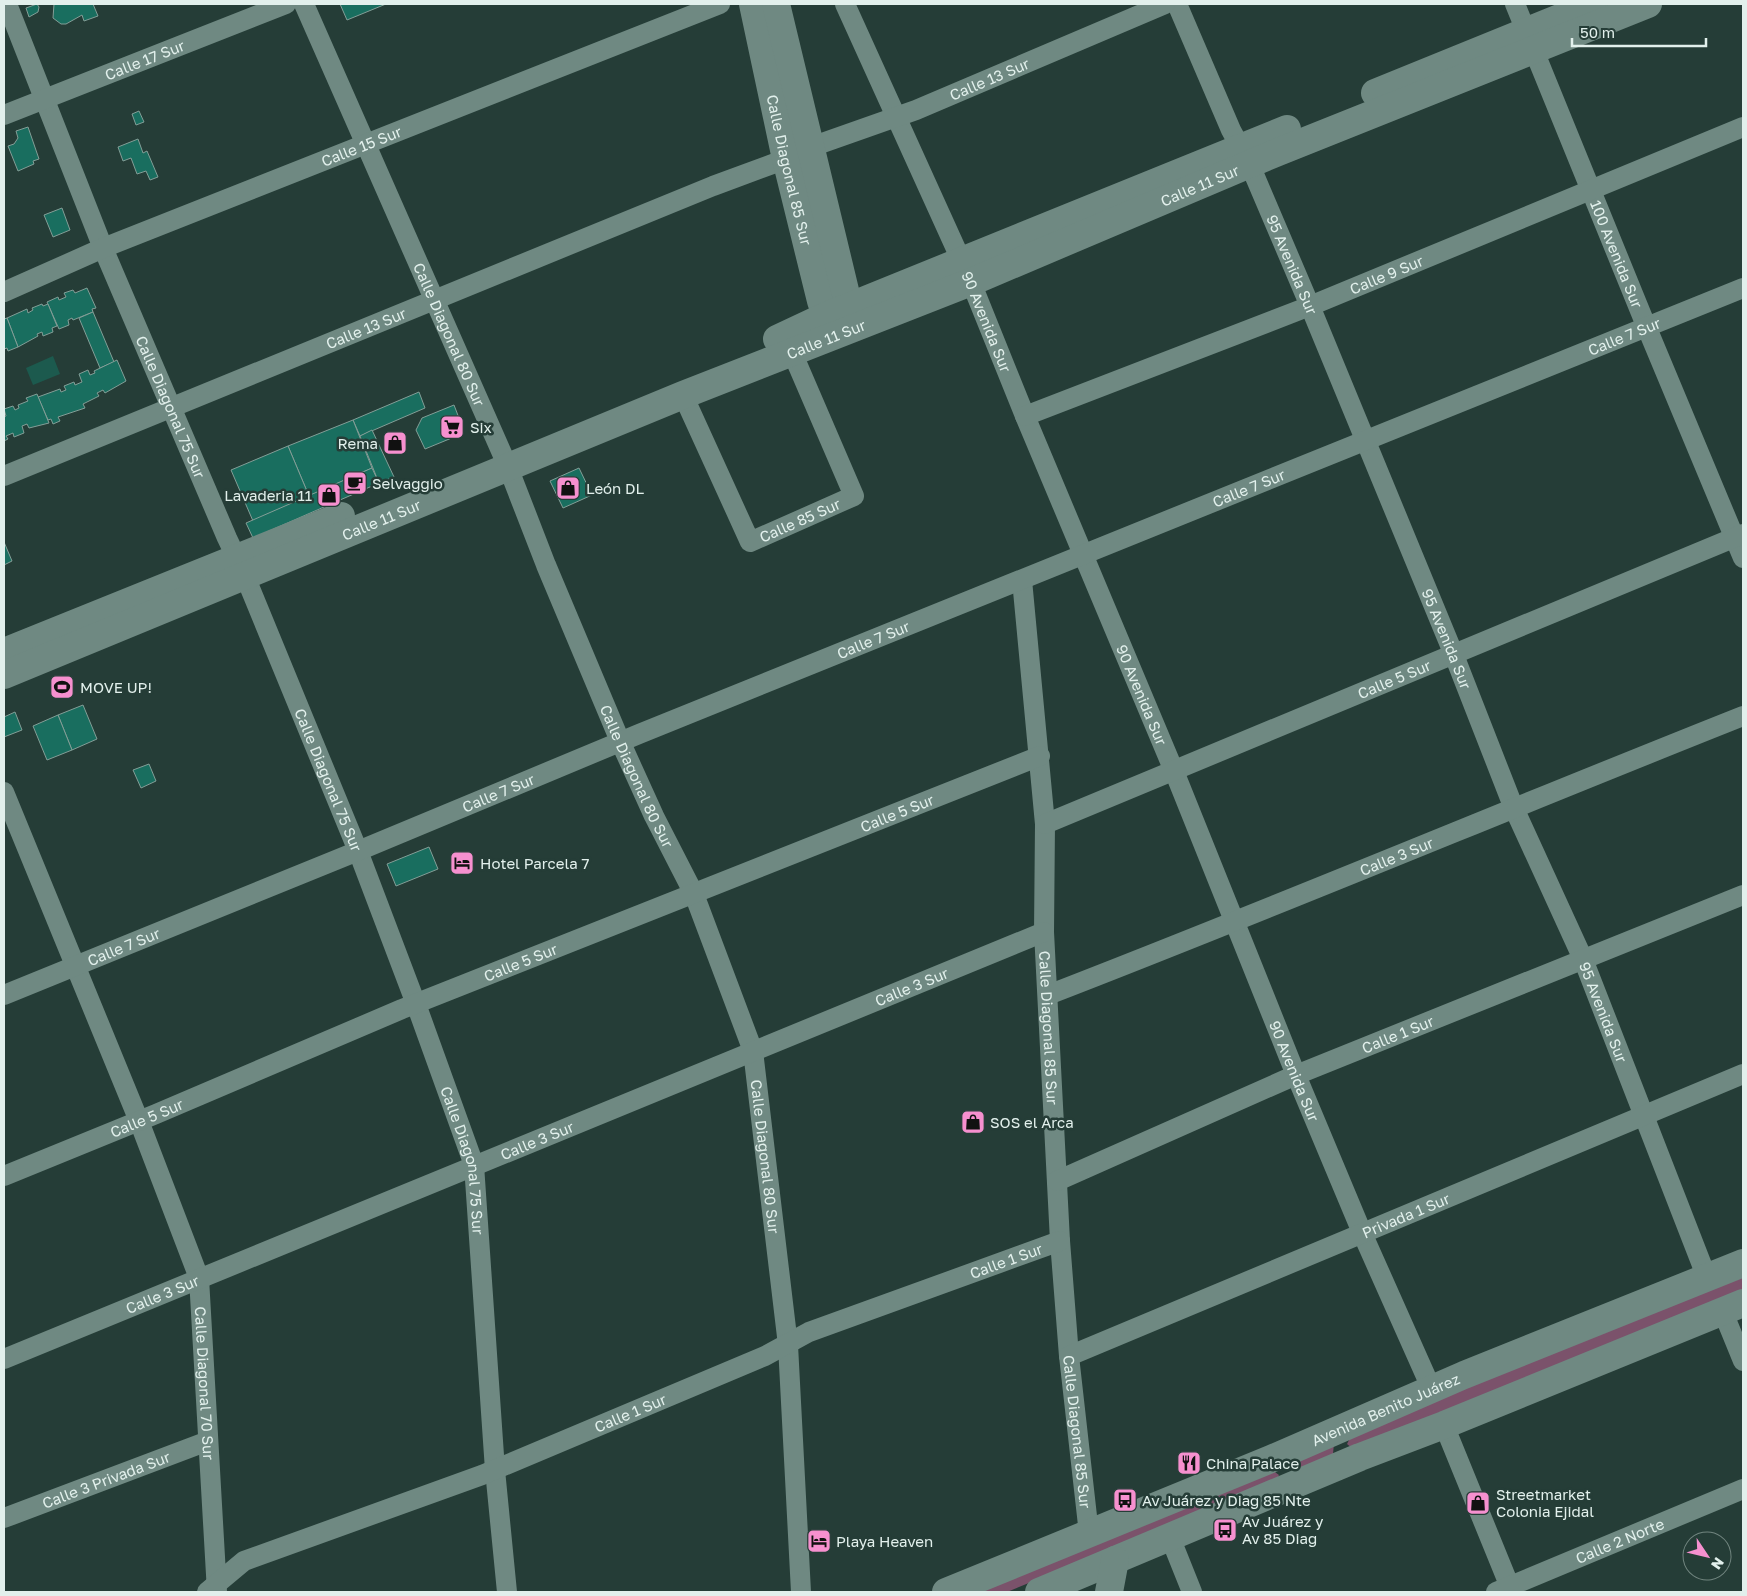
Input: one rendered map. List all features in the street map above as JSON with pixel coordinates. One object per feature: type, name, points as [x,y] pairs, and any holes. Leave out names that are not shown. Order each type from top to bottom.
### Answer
[{"type":"main road","name":"Calle Diagonal 85 Sur","points":[[753,4],[786,159],[839,322]]},
{"type":"main road","name":"Calle Diagonal 85 Sur","points":[[776,4],[811,147],[839,322]]},
{"type":"main road","name":"Calle 11 Sur","points":[[4,652],[240,567],[504,460],[780,337],[839,322],[967,272],[1245,157],[1278,152],[1530,40],[1594,4]]},
{"type":"main road","name":"Calle 11 Sur","points":[[1530,40],[1648,4]]},
{"type":"main road","name":"Calle 11 Sur","points":[[504,460],[683,396],[792,352],[839,322]]},
{"type":"main road","name":"Calle 11 Sur","points":[[4,675],[240,567]]},
{"type":"main road","name":"Avenida Benito Juárez","points":[[946,1592],[1743,1263]]},
{"type":"main road","points":[[1039,1592],[1075,1586],[1115,1560],[1360,1457],[1733,1308]]},
{"type":"main road","points":[[1350,1426],[1340,1444],[1342,1449],[1360,1457]]},
{"type":"main road","points":[[1271,1459],[1285,1469],[1287,1474],[1279,1492]]},
{"type":"main road","points":[[1109,1592],[1115,1560]]},
{"type":"street","name":"Calle Diagonal 75 Sur","points":[[7,4],[103,248],[173,408],[358,851],[474,1165],[495,1470],[507,1592]]},
{"type":"street","name":"Calle 17 Sur","points":[[4,115],[286,4]]},
{"type":"street","name":"Calle Diagonal 80 Sur","points":[[304,4],[504,460],[620,741],[654,816],[694,894],[753,1050],[788,1345],[801,1592]]},
{"type":"street","name":"Calle 15 Sur","points":[[4,292],[103,248],[720,4]]},
{"type":"street","name":"90 Avenida Sur","points":[[845,4],[895,118],[967,272],[1025,416],[1174,770],[1296,1075],[1363,1235],[1432,1390]]},
{"type":"street","name":"Calle 13 Sur","points":[[811,147],[895,118],[1164,4]]},
{"type":"street","name":"95 Avenida Sur","points":[[1177,4],[1310,306],[1454,655],[1513,806],[1583,959],[1707,1278]]},
{"type":"street","name":"100 Avenida Sur","points":[[1515,4],[1647,328],[1739,535],[1743,558]]},
{"type":"street","name":"Calle 9 Sur","points":[[1025,416],[1310,306],[1743,127]]},
{"type":"street","name":"Calle 13 Sur","points":[[4,476],[714,186],[786,159]]},
{"type":"street","name":"Calle 7 Sur","points":[[4,995],[358,851],[620,741],[1743,288]]},
{"type":"street","name":"Calle 85 Sur","points":[[683,396],[750,542],[854,496],[792,352]]},
{"type":"street","name":"Calle 5 Sur","points":[[1045,824],[1739,535]]},
{"type":"street","name":"Calle Diagonal 85 Sur","points":[[1022,580],[1045,824],[1044,932],[1060,1241],[1069,1356],[1089,1534]]},
{"type":"street","name":"Calle 3 Sur","points":[[1048,995],[1234,923],[1513,806],[1743,716]]},
{"type":"street","name":"Calle 5 Sur","points":[[4,1176],[140,1121],[416,1004],[1040,756]]},
{"type":"street","name":"Calle Diagonal 70 Sur","points":[[4,792],[74,966],[140,1121],[199,1278],[208,1441],[213,1589]]},
{"type":"street","name":"Calle 1 Sur","points":[[1057,1181],[1296,1075],[1743,895]]},
{"type":"street","name":"Calle 3 Sur","points":[[4,1359],[1044,932]]},
{"type":"street","name":"Privada 1 Sur","points":[[1069,1356],[1363,1235],[1743,1074]]},
{"type":"street","name":"Calle 1 Sur","points":[[213,1589],[244,1561],[495,1470],[788,1345],[810,1332],[1060,1241]]},
{"type":"street","points":[[1733,1308],[1743,1361]]},
{"type":"street","points":[[1444,1425],[1506,1590]]},
{"type":"street","name":"Calle 3 Privada Sur","points":[[4,1518],[208,1441]]},
{"type":"street","name":"Calle 2 Norte","points":[[1506,1590],[1743,1489]]},
{"type":"street","points":[[1170,1537],[1192,1592]]},
{"type":"shaded area","points":[[53,356],[60,374],[33,385],[26,368]]},
{"type":"shaded area","points":[[1743,1276],[1743,1292],[1353,1449],[1347,1444],[1352,1434]]},
{"type":"shaded area","points":[[1334,1443],[1333,1454],[1296,1475],[1294,1466],[1289,1463]]},
{"type":"shaded area","points":[[1272,1470],[1279,1475],[1276,1481],[1007,1592],[974,1592]]},
{"type":"building","points":[[37,4],[39,7],[38,12],[29,17],[26,8]]},
{"type":"building","points":[[54,4],[93,4],[98,16],[84,21],[82,15],[66,24],[61,24],[53,18]]},
{"type":"building","points":[[340,4],[386,4],[347,20]]},
{"type":"building","points":[[139,111],[144,122],[136,125],[132,114]]},
{"type":"building","points":[[28,127],[39,159],[33,161],[34,164],[18,171],[8,146],[14,144],[18,138],[16,131]]},
{"type":"building","points":[[138,139],[143,153],[147,151],[158,177],[150,180],[146,171],[137,174],[131,158],[123,161],[118,147]]},
{"type":"building","points":[[62,208],[70,230],[53,237],[44,215]]},
{"type":"building","points":[[87,288],[96,308],[92,309],[93,312],[73,320],[72,318],[68,320],[69,325],[59,329],[47,302],[58,297],[59,300],[66,297],[64,293],[73,290],[75,293]]},
{"type":"building","points":[[42,304],[43,306],[48,304],[57,326],[52,328],[53,332],[43,336],[42,332],[37,334],[38,336],[18,347],[7,318],[27,309],[28,313],[33,310],[32,308]]},
{"type":"building","points":[[93,312],[114,362],[100,368],[79,318]]},
{"type":"building","points":[[7,318],[18,347],[8,351],[7,348],[4,349],[4,319]]},
{"type":"building","points":[[117,360],[126,381],[105,393],[103,390],[97,393],[99,396],[83,404],[85,408],[58,417],[60,421],[53,424],[51,419],[48,420],[38,397],[60,389],[61,392],[66,390],[64,386],[74,382],[75,385],[82,382],[79,374],[88,370],[90,375],[95,373],[94,371]]},
{"type":"building","points":[[419,392],[425,408],[360,436],[353,420]]},
{"type":"building","points":[[37,394],[49,423],[29,428],[27,424],[22,426],[24,433],[14,437],[13,433],[6,436],[8,439],[4,441],[4,417],[6,416],[4,409],[13,406],[15,410],[19,408],[18,405],[28,401],[26,398]]},
{"type":"building","points":[[454,405],[462,426],[459,435],[425,449],[416,430],[422,418]]},
{"type":"building","points":[[353,420],[372,468],[309,496],[288,446]]},
{"type":"building","points":[[372,430],[394,477],[379,483],[360,436]]},
{"type":"building","points":[[288,446],[309,496],[253,521],[231,470]]},
{"type":"building","points":[[372,468],[379,483],[253,538],[246,523]]},
{"type":"building","points":[[579,468],[592,495],[563,508],[550,481]]},
{"type":"building","points":[[4,542],[12,561],[4,565]]},
{"type":"building","points":[[83,705],[97,739],[72,750],[58,715]]},
{"type":"building","points":[[15,712],[22,730],[4,737],[4,717]]},
{"type":"building","points":[[58,715],[72,750],[47,760],[33,726]]},
{"type":"building","points":[[149,764],[156,781],[141,788],[133,770]]},
{"type":"building","points":[[429,847],[438,869],[396,886],[387,864]]},
{"type":"place","name":"Six","points":[[452,427]]},
{"type":"place","name":"Rema","points":[[395,443]]},
{"type":"place","name":"Selvaggio","points":[[355,483]]},
{"type":"place","name":"León DL","points":[[568,488]]},
{"type":"place","name":"Lavaderia 11","points":[[329,495]]},
{"type":"place","name":"MOVE UP!","points":[[62,687]]},
{"type":"place","name":"Hotel Parcela 7","points":[[462,863]]},
{"type":"place","name":"SOS el Arca","points":[[973,1122]]},
{"type":"place","name":"China Palace","points":[[1189,1463]]},
{"type":"place","name":"Av Juárez y Diag 85 Nte","points":[[1125,1500]]},
{"type":"place","name":"Streetmarket Colonia Ejidal","points":[[1478,1503]]},
{"type":"place","name":"Av Juárez y Av 85 Diag","points":[[1225,1530]]},
{"type":"place","name":"Playa Heaven","points":[[819,1541]]}]
